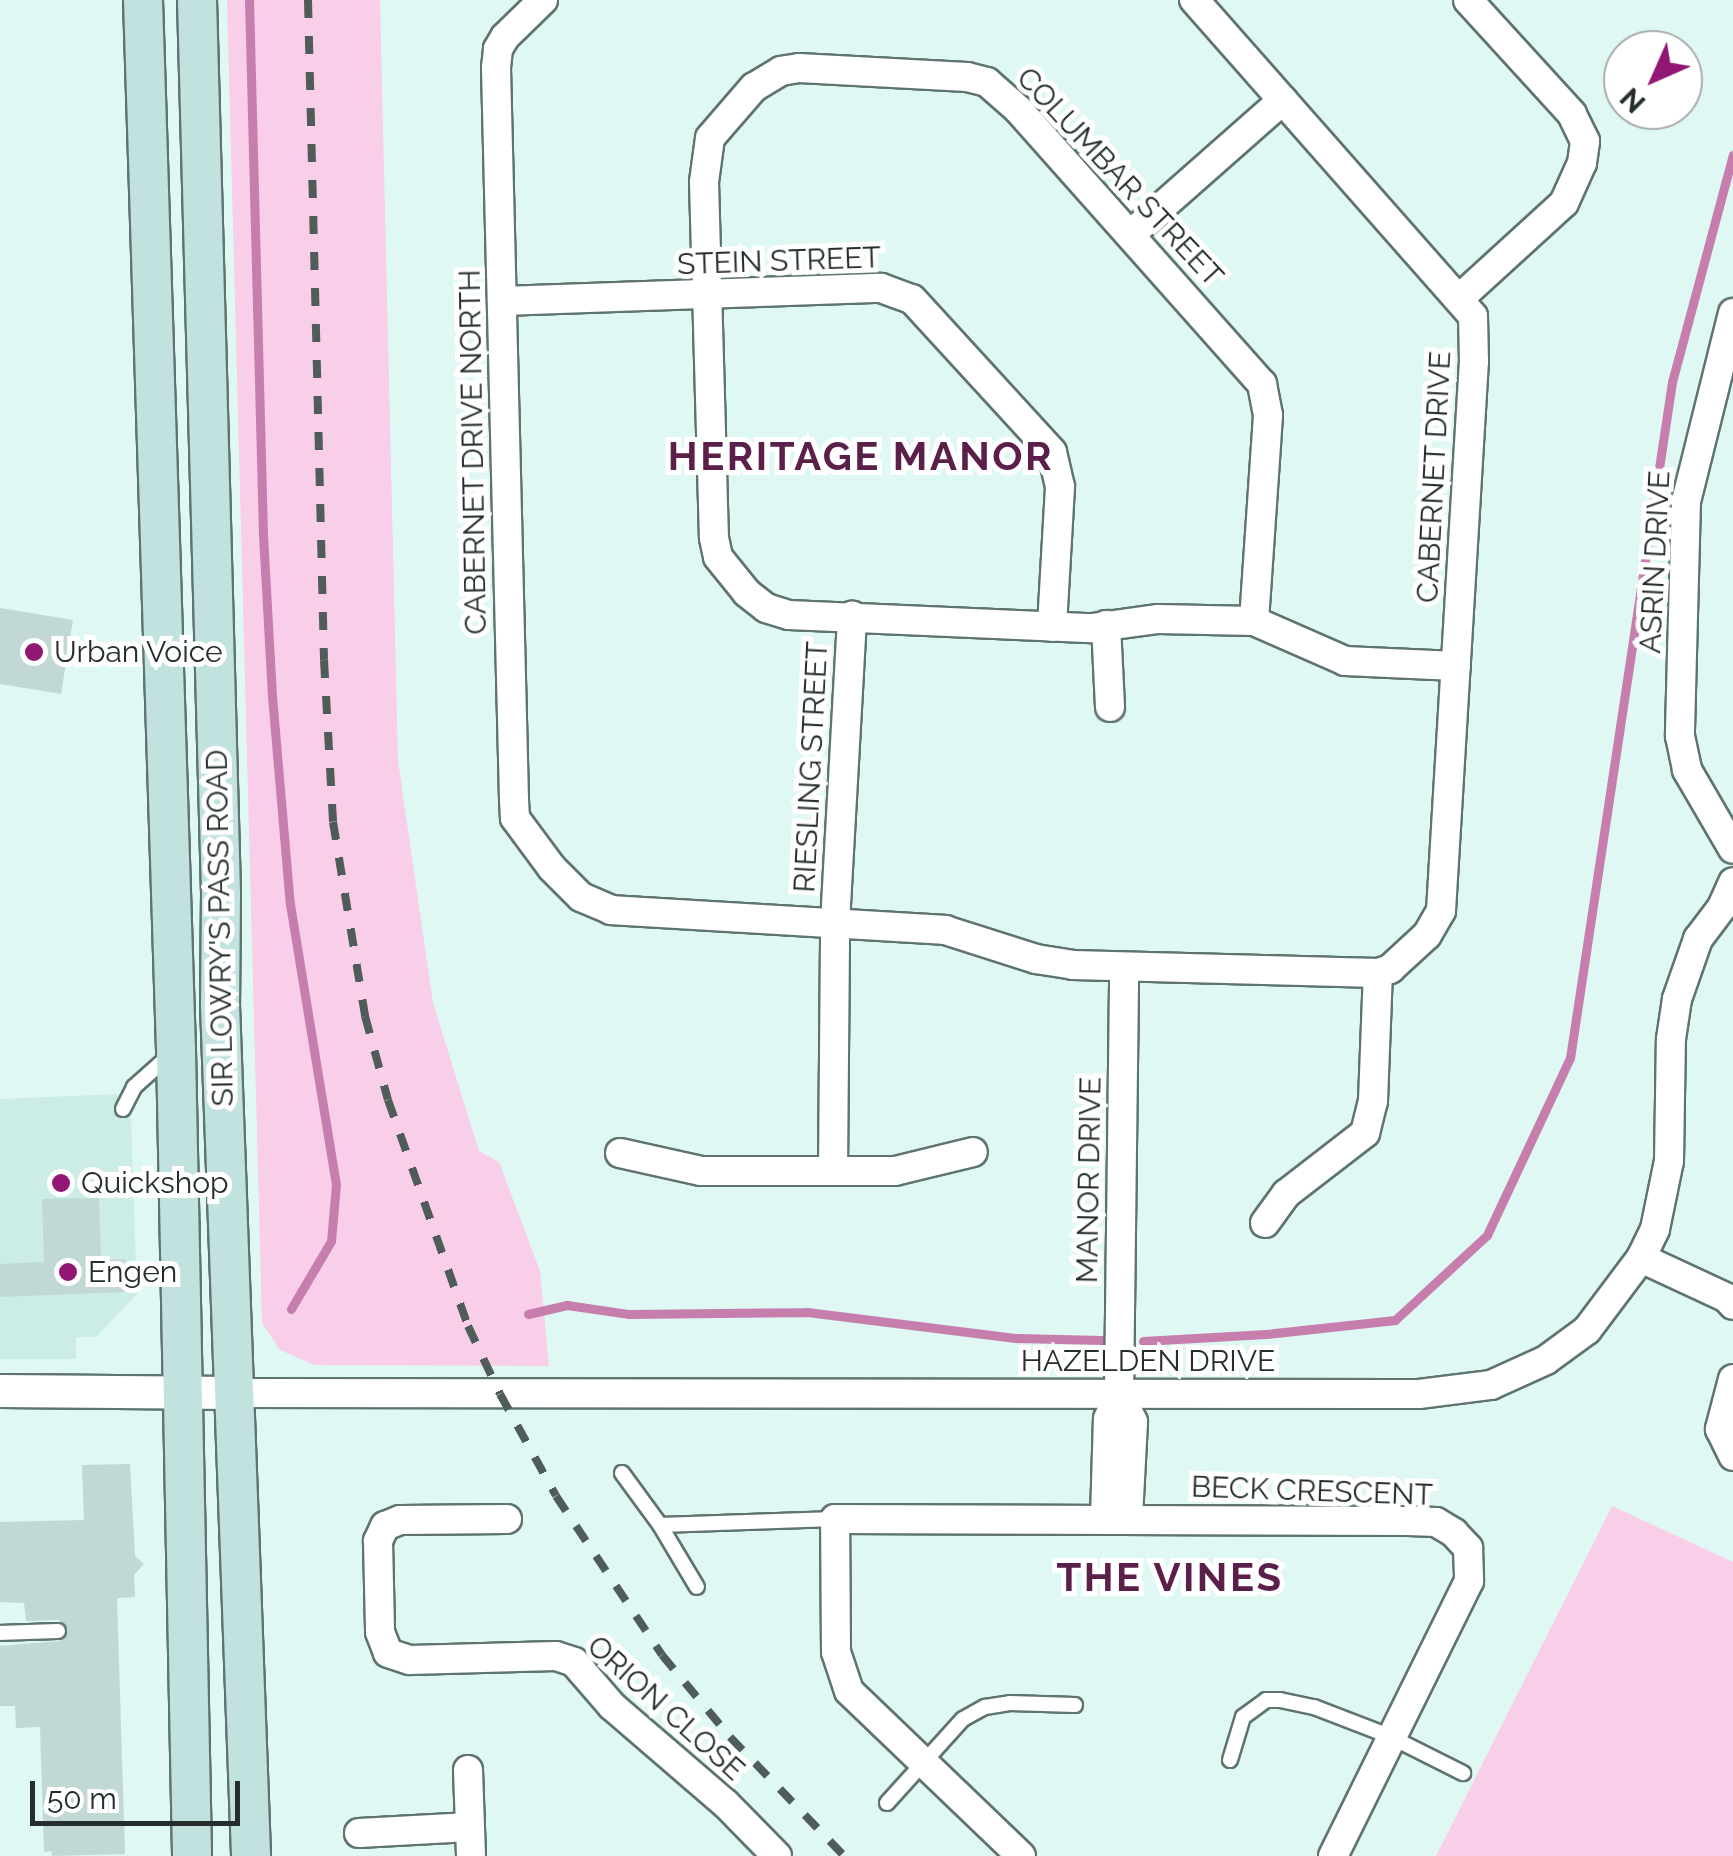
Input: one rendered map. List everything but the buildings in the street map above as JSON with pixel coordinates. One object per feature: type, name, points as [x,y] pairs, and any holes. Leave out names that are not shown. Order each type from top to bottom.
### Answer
[{"type":"main road","name":"SIR LOWRY'S PASS ROAD","points":[[143,0],[176,1050],[192,1856]]},
{"type":"main road","name":"SIR LOWRY'S PASS ROAD","points":[[197,0],[221,894],[220,1005],[252,1856]]},
{"type":"street","name":"CABERNET DRIVE NORTH","points":[[543,0],[513,26],[498,48],[516,818],[528,840],[581,897],[612,910],[836,923]]},
{"type":"street","name":"CABERNET DRIVE","points":[[1194,0],[1462,298],[1475,328],[1441,911],[1427,936],[1390,968],[1378,973]]},
{"type":"street","points":[[1462,298],[1564,203],[1582,163],[1585,141],[1572,114],[1468,0]]},
{"type":"street","name":"COLUMBAR STREET","points":[[1254,621],[1268,399],[1254,372],[1003,93],[987,82],[968,77],[781,70],[754,87],[710,138],[704,182],[718,557],[730,576],[766,608],[790,615],[1052,627],[1106,626],[1158,619],[1254,621],[1346,661],[1456,666]]},
{"type":"street","points":[[1132,233],[1282,100]]},
{"type":"street","name":"STEIN STREET","points":[[502,302],[880,288],[912,299],[934,318],[1052,452],[1060,487],[1052,627]]},
{"type":"street","name":"ASRIN DRIVE","points":[[1733,313],[1686,501],[1680,736],[1686,770],[1723,818],[1733,849]]},
{"type":"street","name":"RIESLING STREET","points":[[833,1170],[836,923],[852,615]]},
{"type":"street","points":[[1106,626],[1110,708]]},
{"type":"street","name":"HAZELDEN DRIVE","points":[[234,1393],[1419,1394],[1492,1385],[1546,1360],[1587,1330],[1642,1258],[1655,1228],[1669,1160],[1671,1040],[1677,999],[1698,939],[1729,896]]},
{"type":"street","points":[[836,923],[945,930],[1036,960],[1378,973],[1370,1122],[1357,1142],[1286,1194],[1266,1224]]},
{"type":"street","name":"MANOR DRIVE","points":[[1119,1394],[1124,966]]},
{"type":"street","points":[[620,1153],[647,1162],[701,1170],[833,1170],[917,1169],[974,1152]]},
{"type":"street","points":[[1642,1258],[1733,1304]]},
{"type":"street","points":[[1733,1378],[1720,1429],[1733,1456]]},
{"type":"street","points":[[0,1391],[234,1393]]},
{"type":"street","points":[[1117,1518],[1108,1419],[1119,1394]]},
{"type":"street","name":"ORION CLOSE","points":[[507,1519],[400,1520],[386,1526],[378,1541],[381,1640],[388,1653],[410,1660],[556,1656],[574,1662],[612,1706],[726,1804],[776,1856]]},
{"type":"street","points":[[835,1519],[839,1671],[848,1691],[1021,1856]]},
{"type":"street","name":"BECK CRESCENT","points":[[835,1519],[1408,1521],[1436,1522],[1454,1532],[1468,1548],[1469,1581],[1333,1856]]},
{"type":"street","points":[[468,1770],[471,1856]]},
{"type":"street","points":[[359,1832],[470,1827]]},
{"type":"lane","points":[[123,1109],[134,1086],[176,1050]]},
{"type":"lane","points":[[622,1472],[660,1525],[697,1588]]},
{"type":"lane","points":[[660,1525],[835,1519]]},
{"type":"lane","points":[[0,1633],[58,1631]]},
{"type":"lane","points":[[1230,1760],[1242,1717],[1266,1700],[1314,1707],[1389,1736],[1463,1773]]},
{"type":"lane","points":[[886,1803],[962,1719],[984,1707],[1010,1703],[1075,1706]]},
{"type":"shaded area","points":[[227,0],[380,0],[398,761],[433,1003],[479,1151],[499,1162],[540,1271],[549,1366],[314,1365],[280,1350],[262,1323]]},
{"type":"shaded area","points":[[117,1094],[131,1119],[137,1294],[96,1337],[76,1337],[76,1359],[0,1359],[0,1099]]},
{"type":"shaded area","points":[[1612,1506],[1733,1562],[1733,1856],[1436,1856]]},
{"type":"waterway","points":[[249,0],[263,535],[272,696],[290,904],[336,1184],[331,1241],[291,1309]]},
{"type":"waterway","points":[[1143,1341],[1266,1334],[1395,1320],[1487,1235],[1570,1058],[1672,382],[1733,155]]},
{"type":"waterway","points":[[528,1314],[567,1305],[629,1314],[807,1312],[1017,1338],[1102,1340]]},
{"type":"railway","points":[[308,0],[324,660],[333,822],[365,1016],[388,1100],[468,1326],[556,1496],[662,1655],[730,1737],[844,1856]]},
{"type":"place","name":"Urban Voice","points":[[34,652]]},
{"type":"place","name":"Quickshop","points":[[61,1183]]},
{"type":"place","name":"Engen","points":[[68,1272]]},
{"type":"district","name":"HERITAGE MANOR","points":[[861,456]]},
{"type":"district","name":"THE VINES","points":[[1170,1577]]}]
